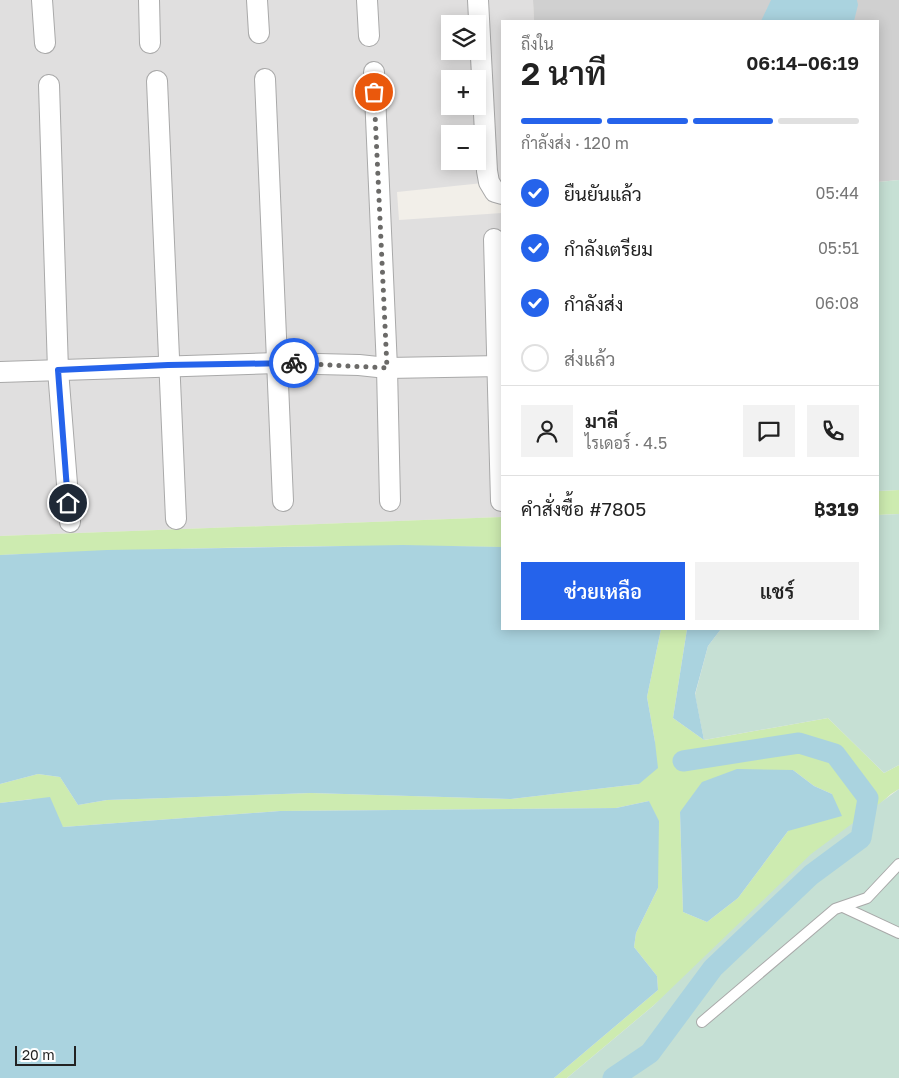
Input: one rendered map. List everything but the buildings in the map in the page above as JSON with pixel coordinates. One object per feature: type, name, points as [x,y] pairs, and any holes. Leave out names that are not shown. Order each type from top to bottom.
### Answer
[{"type":"street","points":[[42,0],[44,43]]},
{"type":"street","points":[[149,0],[150,43]]},
{"type":"street","points":[[257,0],[258,33]]},
{"type":"street","points":[[367,0],[369,36]]},
{"type":"street","points":[[478,0],[487,171],[489,182],[495,192],[501,194]]},
{"type":"street","points":[[374,72],[387,368],[390,501]]},
{"type":"street","points":[[265,79],[283,502]]},
{"type":"street","points":[[157,80],[176,519]]},
{"type":"street","points":[[49,85],[58,370],[70,522]]},
{"type":"street","points":[[494,239],[500,366],[501,501]]},
{"type":"street","points":[[0,372],[168,365],[277,363],[359,365],[387,368],[500,366]]},
{"type":"lane","points":[[702,1022],[835,909],[867,898],[899,864]]},
{"type":"lane","points":[[843,906],[899,933]]},
{"type":"shaded area","points":[[0,0],[533,0],[534,20],[501,20],[501,181],[397,192],[399,220],[501,213],[501,517],[0,536]]},
{"type":"shaded area","points":[[533,0],[899,0],[899,180],[879,182],[879,20],[534,20]]},
{"type":"green space","points":[[899,180],[899,490],[879,491],[879,182]]},
{"type":"green space","points":[[899,490],[899,514],[879,515],[879,491]]},
{"type":"green space","points":[[899,514],[899,765],[884,773],[828,718],[704,740],[695,695],[708,646],[720,630],[879,630],[879,515]]},
{"type":"green space","points":[[501,517],[501,547],[251,547],[0,555],[0,536]]},
{"type":"green space","points":[[661,630],[687,630],[673,718],[704,740],[828,718],[884,773],[899,765],[899,789],[891,794],[653,1006],[567,1078],[554,1078],[658,990],[657,976],[634,947],[636,933],[658,888],[649,801],[616,808],[280,811],[63,827],[32,799],[0,803],[0,784],[38,774],[60,777],[78,805],[107,800],[311,793],[511,799],[639,784],[655,742],[647,697]],"holes":[[[793,770],[814,786],[832,794],[788,831],[738,898],[707,922],[683,912],[680,812]]]},
{"type":"green space","points":[[899,789],[899,1078],[567,1078],[653,1006],[811,854]]},
{"type":"water","points":[[771,0],[857,0],[858,5],[854,20],[761,20]]},
{"type":"water","points":[[403,545],[501,547],[501,630],[661,630],[647,697],[658,768],[639,784],[511,799],[311,793],[107,800],[78,805],[60,777],[38,774],[0,784],[0,555],[107,550]]},
{"type":"water","points":[[687,630],[720,630],[708,646],[695,694],[704,740],[673,718]]},
{"type":"water","points":[[737,769],[793,770],[814,786],[832,794],[842,816],[788,831],[738,898],[707,922],[683,912],[680,812],[702,782]]},
{"type":"water","points":[[50,797],[63,827],[280,811],[616,808],[649,801],[659,821],[658,888],[636,933],[634,947],[657,976],[658,990],[554,1078],[0,1078],[0,803]]},
{"type":"waterway","points":[[613,1078],[650,1053],[713,968],[811,875],[861,838],[868,798],[835,754],[799,743],[683,761]]},
{"type":"way so far","points":[[294,363],[387,368],[374,92]]},
{"type":"route","points":[[68,503],[58,370],[168,365],[294,363]]}]
